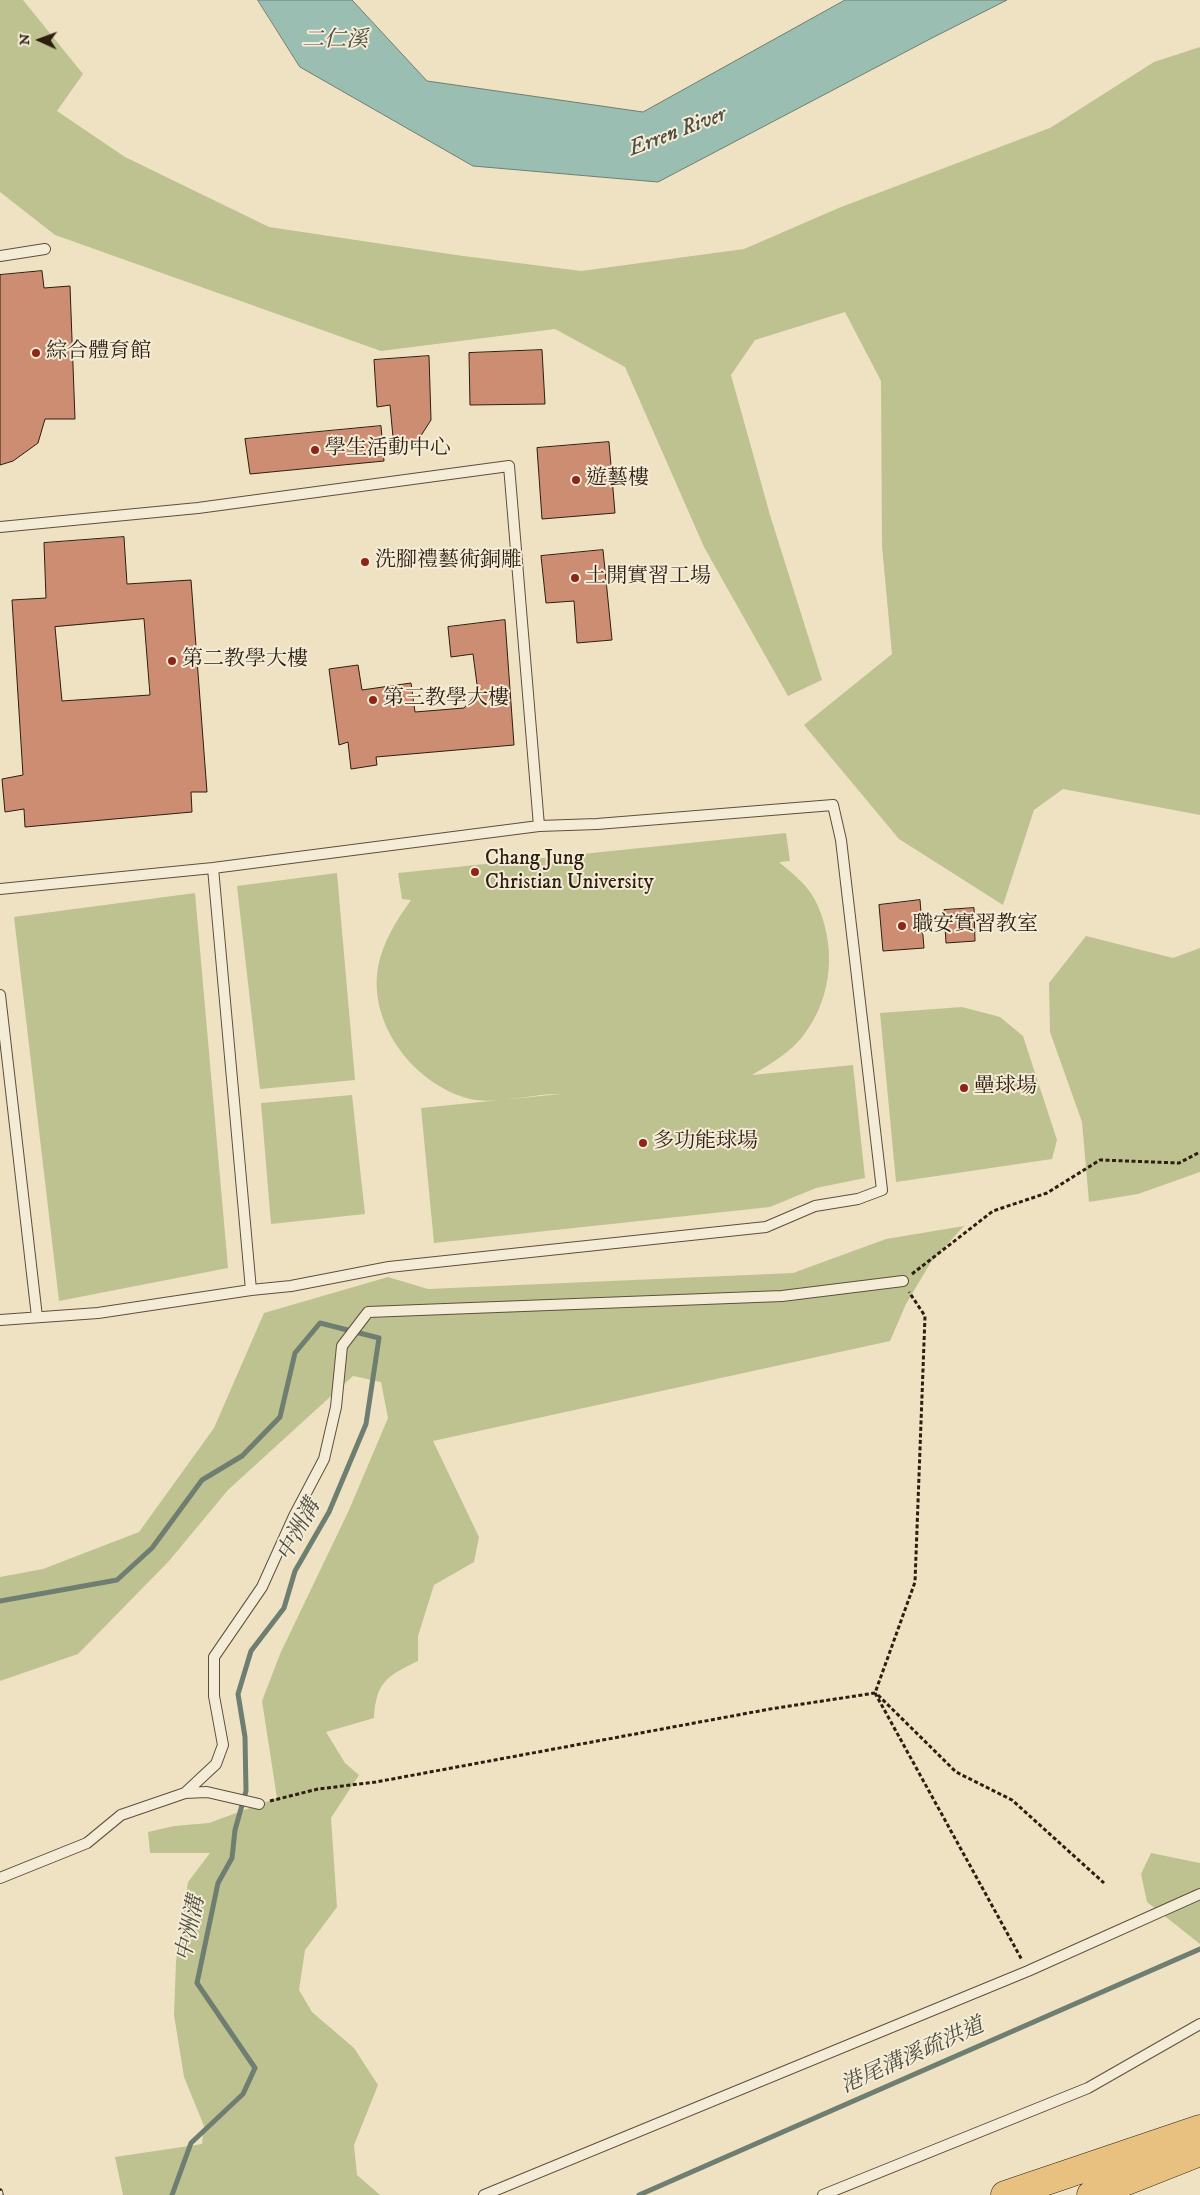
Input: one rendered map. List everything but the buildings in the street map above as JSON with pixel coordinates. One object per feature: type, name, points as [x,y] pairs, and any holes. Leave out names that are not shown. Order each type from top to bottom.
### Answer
[{"type":"highway","points":[[1006,2195],[1200,2129]]},
{"type":"highway","points":[[1091,2195],[1200,2152]]},
{"type":"lane","points":[[0,256],[44,249]]},
{"type":"lane","points":[[0,527],[198,508],[509,466],[539,826]]},
{"type":"lane","points":[[0,889],[213,868],[539,826],[597,824],[833,805],[841,840],[882,1190],[858,1199],[815,1206],[766,1227],[389,1267],[291,1286],[251,1290],[98,1313],[0,1320]]},
{"type":"lane","points":[[213,868],[251,1290]]},
{"type":"lane","points":[[0,995],[37,1317]]},
{"type":"lane","points":[[185,1793],[216,1764],[223,1745],[214,1696],[214,1657],[262,1587],[294,1516],[324,1459],[336,1408],[342,1346],[368,1312],[782,1296],[903,1281]]},
{"type":"lane","points":[[0,1878],[87,1843],[121,1815],[185,1793],[207,1792],[259,1804]]},
{"type":"lane","points":[[484,2195],[1028,1971],[1200,1894]]},
{"type":"lane","points":[[823,2195],[1088,2088],[1200,2024]]},
{"type":"path","points":[[1028,1971],[876,1693],[915,1582],[924,1316],[903,1281],[993,1211],[1046,1193],[1100,1160],[1178,1163],[1200,1152]]},
{"type":"path","points":[[259,1804],[318,1789],[376,1782],[770,1709],[876,1693]]},
{"type":"path","points":[[876,1693],[956,1772],[1012,1800],[1104,1883]]},
{"type":"green space","points":[[0,0],[23,0],[83,74],[57,111],[125,157],[269,227],[456,255],[581,271],[744,249],[841,207],[1050,128],[1154,62],[1200,47],[1200,815],[1063,789],[1034,810],[1003,905],[899,839],[804,725],[892,654],[882,546],[881,381],[845,312],[755,340],[731,375],[770,515],[822,680],[788,696],[704,547],[625,367],[555,329],[381,351],[55,235],[0,192]]},
{"type":"green space","points":[[786,833],[790,861],[779,862],[803,883],[814,898],[826,932],[829,950],[829,969],[821,1004],[803,1036],[786,1053],[752,1075],[853,1065],[865,1178],[816,1188],[770,1207],[434,1243],[421,1108],[491,1101],[470,1099],[450,1092],[431,1081],[400,1050],[388,1031],[380,1010],[377,989],[378,967],[387,940],[411,900],[402,899],[398,873]],"holes":[[[561,1094],[505,1100],[539,1095]]]},
{"type":"green space","points":[[337,873],[355,1080],[260,1089],[237,886]]},
{"type":"green space","points":[[195,893],[228,1268],[59,1301],[14,917]]},
{"type":"green space","points":[[1086,936],[1173,958],[1200,948],[1200,1172],[1138,1194],[1089,1202],[1082,1122],[1050,1032],[1049,983]]},
{"type":"green space","name":"壘球場","points":[[962,1007],[1000,1017],[1023,1036],[1057,1140],[1052,1159],[896,1182],[880,1013]]},
{"type":"green space","points":[[352,1095],[365,1214],[271,1224],[261,1103]]},
{"type":"green space","points":[[964,1226],[931,1262],[906,1304],[890,1341],[433,1441],[479,1537],[474,1562],[434,1585],[418,1636],[418,1661],[398,1671],[385,1682],[377,1696],[374,1718],[326,1732],[345,1763],[359,1775],[331,1818],[337,1907],[305,1950],[299,1990],[312,2012],[354,2048],[378,2085],[354,2145],[357,2175],[380,2195],[123,2195],[115,2157],[202,2144],[204,2126],[184,2077],[174,2015],[176,1961],[188,1882],[210,1853],[150,1853],[148,1832],[174,1826],[209,1823],[277,1798],[262,1701],[280,1654],[349,1510],[388,1418],[381,1382],[353,1376],[228,1490],[169,1561],[78,1654],[0,1681],[0,1577],[43,1569],[139,1532],[214,1428],[264,1313],[388,1277],[428,1289],[793,1273],[886,1239]]},
{"type":"green space","points":[[1151,1853],[1200,1863],[1200,1944],[1147,1902],[1141,1874]]},
{"type":"water","name":"二仁溪","points":[[258,0],[352,0],[427,81],[643,112],[845,0],[1007,0],[658,182],[473,166],[300,67]]},
{"type":"waterway","name":"中洲溝","points":[[0,1601],[117,1580],[152,1548],[202,1480],[242,1456],[280,1417],[295,1353],[320,1323],[379,1338],[366,1424],[329,1512],[295,1571],[284,1608],[251,1651],[238,1694],[245,1737],[246,1791],[235,1830],[232,1858],[218,1883],[197,1983],[255,2068],[243,2094],[191,2143],[172,2195]]},
{"type":"waterway","name":"港尾溝溪疏洪道","points":[[639,2195],[1200,1949]]},
{"type":"railway","points":[[0,2191],[1,2195]]},
{"type":"place","name":"綜合體育館","points":[[36,353]]},
{"type":"place","name":"學生活動中心","points":[[315,450]]},
{"type":"place","name":"遊藝樓","points":[[576,480]]},
{"type":"place","name":"洗腳禮藝術銅雕","points":[[365,562]]},
{"type":"place","name":"土開實習工場","points":[[575,578]]},
{"type":"place","name":"第二教學大樓","points":[[172,661]]},
{"type":"place","name":"第三教學大樓","points":[[373,700]]},
{"type":"place","name":"Chang Jung Christian University","points":[[475,872]]},
{"type":"place","name":"職安實習教室","points":[[902,926]]},
{"type":"place","name":"壘球場","points":[[964,1088]]},
{"type":"place","name":"多功能球場","points":[[643,1143]]},
{"type":"water label","name":"Erren River","points":[[678,133]]}]
